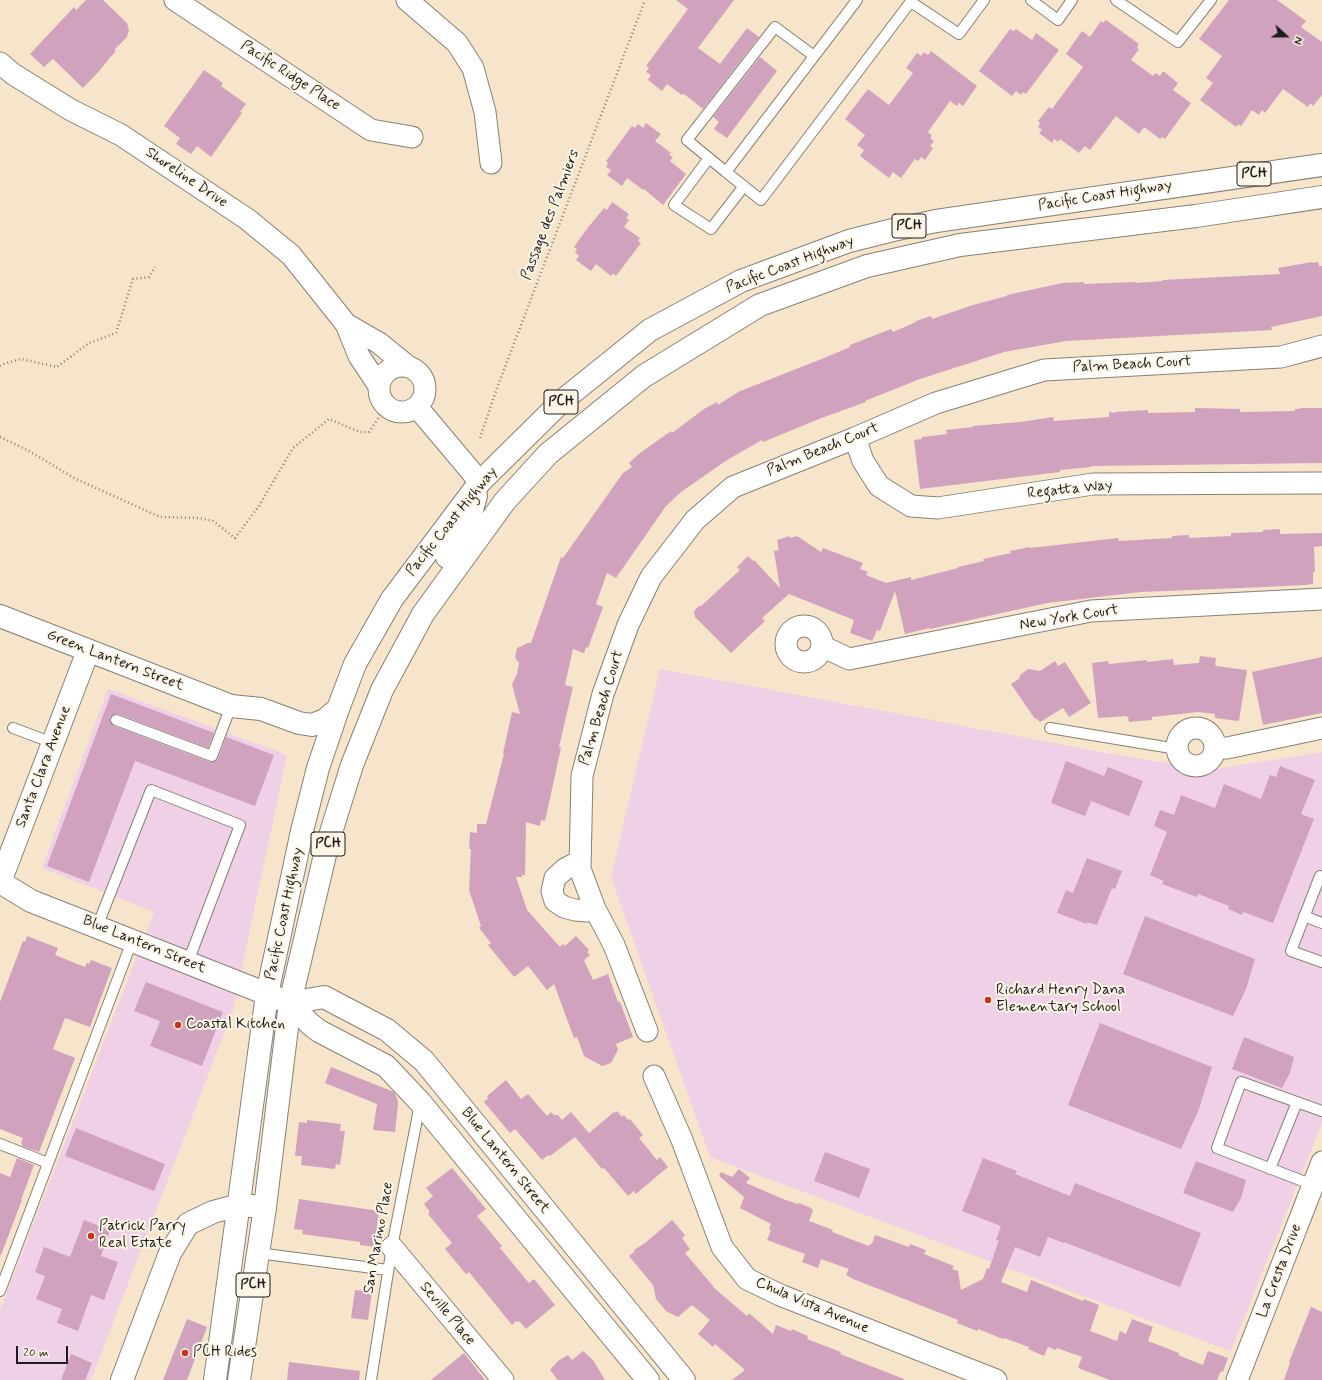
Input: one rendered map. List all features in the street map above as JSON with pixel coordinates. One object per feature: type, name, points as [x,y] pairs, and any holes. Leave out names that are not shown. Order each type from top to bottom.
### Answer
[{"type":"main road","name":"Pacific Coast Highway","points":[[215,1380],[267,994],[304,824],[318,768],[355,664],[392,599],[480,482],[562,401],[650,330],[741,281],[848,241],[893,230],[944,220],[1322,164]]},
{"type":"main road","name":"Pacific Coast Highway","points":[[239,1380],[265,1207],[290,1003],[328,842],[352,765],[382,690],[423,614],[505,501],[548,454],[644,376],[760,305],[867,266],[960,245],[1196,216],[1322,197]]},
{"type":"main road","points":[[352,765],[368,704],[383,666],[433,577],[468,523],[474,507],[480,482],[504,470],[528,453],[573,416],[641,367],[696,334],[746,309],[760,305]]},
{"type":"main road","name":"Green Lantern Street","points":[[0,616],[231,706],[261,709],[299,724],[312,725],[325,720],[338,709]]},
{"type":"main road","name":"Santa Clara Avenue","points":[[0,882],[88,651]]},
{"type":"main road","name":"Blue Lantern Street","points":[[0,882],[31,901],[290,1003],[310,1024],[320,1031],[386,1066],[420,1102],[648,1380]]},
{"type":"main road","name":"Blue Lantern Street","points":[[290,1003],[324,997],[387,1030],[424,1061],[684,1380]]},
{"type":"main road","points":[[122,1380],[170,1253],[188,1224],[213,1212],[239,1205],[265,1207]]},
{"type":"street","name":"Pacific Ridge Place","points":[[175,0],[371,130],[412,137]]},
{"type":"street","points":[[407,0],[457,43],[473,68],[485,112],[492,163]]},
{"type":"street","name":"Shoreline Drive","points":[[0,63],[13,74],[71,110],[121,135],[247,219],[291,255],[346,324],[359,356],[379,386],[379,394],[386,406]]},
{"type":"street","name":"Shoreline Drive","points":[[346,324],[380,343],[406,365],[421,374],[425,382],[426,390],[423,399],[417,407]]},
{"type":"street","name":"Palm Beach Court","points":[[648,1037],[614,945],[595,909],[580,869],[582,776],[603,694],[628,624],[652,577],[695,520],[733,487],[855,438],[936,403],[1044,370],[1281,357],[1322,346]]},
{"type":"street","points":[[379,386],[381,379],[387,370],[396,366],[406,365]]},
{"type":"street","points":[[386,406],[398,412],[408,412],[417,407],[480,482]]},
{"type":"street","name":"Regatta Way","points":[[855,438],[863,461],[878,486],[911,506],[938,508],[1093,484],[1322,483]]},
{"type":"street","name":"New York Court","points":[[822,646],[849,658],[1091,611],[1322,599]]},
{"type":"street","points":[[1197,727],[1204,729],[1214,740],[1215,748],[1213,756],[1208,762],[1202,765],[1194,766],[1187,764],[1181,760],[1177,753],[1177,749],[1176,746],[1178,738],[1189,728],[1197,727]]},
{"type":"street","points":[[1215,748],[1227,748],[1322,728]]},
{"type":"street","points":[[580,861],[565,869],[555,878],[552,891],[555,901],[564,907],[575,910],[588,911],[595,909]]},
{"type":"street","name":"Chula Vista Avenue","points":[[654,1076],[682,1140],[722,1247],[747,1279],[780,1296],[996,1380]]},
{"type":"street","name":"La Cresta Drive","points":[[1238,1380],[1322,1162]]},
{"type":"street","name":"Seville Place","points":[[392,1247],[503,1380]]},
{"type":"lane","points":[[726,172],[856,0]]},
{"type":"lane","points":[[814,56],[775,27],[687,140],[761,200],[912,1],[959,34],[984,0]]},
{"type":"lane","points":[[1031,0],[1058,20],[1072,0]]},
{"type":"lane","points":[[1116,0],[1178,42],[1211,0]]},
{"type":"lane","points":[[709,158],[674,205],[711,229],[744,186]]},
{"type":"lane","points":[[116,720],[212,756],[231,706]]},
{"type":"lane","points":[[13,728],[53,743]]},
{"type":"lane","points":[[1050,728],[1177,749]]},
{"type":"lane","points":[[97,927],[151,790],[240,825],[188,962]]},
{"type":"lane","points":[[1321,877],[1291,951],[1322,962]]},
{"type":"lane","points":[[1304,916],[1322,923]]},
{"type":"lane","points":[[0,1291],[132,941]]},
{"type":"lane","points":[[1313,1185],[1217,1148],[1241,1082],[1322,1111]]},
{"type":"lane","name":"San Marino Place","points":[[371,1380],[392,1247],[420,1102]]},
{"type":"lane","points":[[1270,1168],[1297,1102]]},
{"type":"lane","points":[[0,1144],[48,1163]]},
{"type":"lane","points":[[258,1253],[388,1270]]},
{"type":"path","name":"Passage des Palmiers","points":[[480,438],[497,388],[645,0]]},
{"type":"path","points":[[0,366],[21,359],[57,367],[89,343],[116,332],[133,279],[149,277],[155,267]]},
{"type":"path","points":[[0,438],[29,451],[74,478],[160,517],[199,518],[213,521],[235,538],[258,506],[293,448],[329,419],[360,432],[369,432],[386,406]]},
{"type":"shaded area","name":"Richard Henry Dana Elementary School","points":[[660,669],[1107,753],[1210,770],[1322,752],[1322,1123],[1231,1351],[710,1157],[611,877]]},
{"type":"shaded area","points":[[108,689],[287,755],[233,1010],[91,1380],[0,1380],[0,1310],[154,912],[42,868]]},
{"type":"building","points":[[86,0],[103,0],[127,23],[129,30],[127,37],[114,50],[116,51],[83,88],[53,59],[44,67],[30,54],[74,7],[76,10]]},
{"type":"building","points":[[676,0],[734,0],[698,48],[720,64],[747,28],[759,37],[703,109],[684,94],[682,95],[667,84],[662,91],[648,80],[651,75],[646,72],[649,68],[646,66],[688,9]]},
{"type":"building","points":[[1229,0],[1277,0],[1306,21],[1301,27],[1322,42],[1322,95],[1313,106],[1310,103],[1308,107],[1283,89],[1265,113],[1262,110],[1259,115],[1252,110],[1241,126],[1238,124],[1236,127],[1200,100],[1213,83],[1206,78],[1222,56],[1199,39]]},
{"type":"building","points":[[1106,20],[1139,44],[1137,48],[1139,49],[1131,60],[1153,76],[1156,73],[1160,76],[1163,71],[1178,83],[1173,90],[1191,103],[1165,139],[1162,137],[1160,139],[1144,127],[1139,134],[1116,116],[1090,150],[1085,146],[1079,153],[1060,139],[1058,142],[1054,139],[1052,143],[1039,133],[1042,130],[1038,127],[1040,123],[1038,121],[1049,107],[1052,109],[1083,67],[1066,54],[1082,31],[1090,37],[1101,21],[1103,23]]},
{"type":"building","points":[[1010,29],[1014,31],[1016,29],[1032,40],[1036,33],[1059,50],[1026,94],[1023,92],[1021,95],[1016,91],[1012,96],[979,71]]},
{"type":"building","points":[[931,51],[977,86],[963,106],[959,103],[957,106],[950,101],[928,132],[932,136],[930,138],[934,141],[930,146],[933,148],[925,160],[921,157],[918,161],[915,159],[901,178],[893,172],[889,178],[860,156],[864,150],[857,145],[865,135],[845,119],[868,89],[889,105],[913,73],[906,68],[917,53],[921,56],[924,52],[928,55]]},
{"type":"building","points":[[760,57],[777,71],[727,138],[714,129],[719,122],[713,117]]},
{"type":"building","points":[[204,70],[223,83],[221,86],[246,104],[240,112],[242,113],[211,157],[197,146],[191,154],[176,144],[180,138],[164,126]]},
{"type":"building","points":[[646,123],[661,134],[655,141],[671,153],[669,155],[673,157],[670,161],[686,174],[663,205],[644,189],[643,190],[627,178],[622,186],[607,175],[611,170],[606,167],[608,163],[606,161],[632,126],[635,128],[638,124],[643,128]]},
{"type":"building","points":[[612,202],[629,214],[626,218],[629,220],[624,227],[640,238],[638,241],[641,243],[616,276],[613,273],[611,276],[596,264],[591,271],[576,260],[579,256],[575,252],[577,249],[574,247],[604,208],[607,210]]},
{"type":"building","points":[[1318,262],[1319,266],[1322,266],[1322,316],[1271,327],[1272,330],[1066,341],[1004,352],[920,379],[865,401],[866,402],[824,417],[763,442],[762,440],[727,460],[681,492],[666,506],[616,578],[607,573],[596,604],[603,607],[588,648],[586,647],[584,653],[573,649],[565,685],[573,687],[559,747],[561,748],[545,821],[541,820],[540,826],[526,822],[525,875],[522,875],[522,877],[516,877],[527,910],[560,947],[563,944],[565,946],[576,936],[589,950],[587,952],[590,955],[584,960],[593,980],[608,974],[618,1002],[620,1002],[633,1037],[616,1044],[618,1050],[611,1063],[602,1066],[584,1056],[577,1037],[574,1038],[554,984],[547,990],[528,966],[514,977],[488,945],[491,943],[479,928],[481,926],[469,890],[471,849],[469,849],[470,832],[477,833],[477,824],[486,824],[504,754],[512,712],[520,714],[512,684],[517,674],[519,663],[515,658],[517,648],[531,643],[561,557],[563,558],[623,473],[632,467],[629,463],[640,453],[671,431],[672,433],[704,409],[717,402],[718,405],[738,392],[829,356],[850,347],[850,345],[891,329],[893,332],[916,321],[931,316],[932,319],[1007,295],[1062,283],[1136,283],[1163,281],[1162,280],[1280,274],[1278,268]]},
{"type":"building","points":[[1195,408],[1240,409],[1240,412],[1295,411],[1295,409],[1300,409],[1299,408],[1322,408],[1322,463],[1091,466],[1060,470],[1060,472],[920,489],[914,440],[922,439],[922,437],[947,434],[946,430],[1053,417],[1054,421],[1109,417],[1109,412],[1115,413],[1148,410],[1148,413],[1195,412]]},
{"type":"building","points":[[1280,529],[1280,534],[1322,533],[1322,546],[1314,547],[1315,572],[1313,572],[1313,584],[1141,592],[1047,603],[905,634],[895,591],[880,631],[877,630],[872,641],[850,633],[854,620],[789,594],[762,618],[765,621],[731,653],[695,617],[694,611],[740,570],[737,567],[748,556],[753,561],[754,560],[780,588],[774,551],[779,550],[777,540],[790,536],[790,538],[797,536],[821,552],[823,548],[863,563],[860,569],[868,572],[866,575],[886,583],[911,577],[911,580],[984,561],[983,559],[1011,553],[1010,551],[1030,547],[1118,538],[1119,541],[1172,538],[1172,536],[1189,535],[1189,538],[1231,536],[1231,533],[1263,532],[1263,530]]},
{"type":"building","points":[[1200,656],[1216,658],[1216,666],[1247,670],[1239,721],[1215,718],[1215,714],[1198,712],[1152,717],[1152,720],[1129,722],[1127,716],[1098,718],[1092,663],[1108,661],[1109,664],[1173,659],[1174,665],[1199,663]]},
{"type":"building","points":[[1322,657],[1322,713],[1263,725],[1252,672]]},
{"type":"building","points":[[1055,661],[1058,666],[1065,662],[1091,703],[1069,717],[1063,708],[1040,722],[1036,718],[1035,719],[1011,684],[1019,679],[1020,675],[1028,669],[1040,671]]},
{"type":"building","points":[[111,694],[214,733],[208,748],[118,714],[110,717],[110,721],[114,726],[210,762],[218,759],[226,737],[274,755],[255,806],[135,761],[89,882],[47,866]]},
{"type":"building","points":[[1066,761],[1104,776],[1108,767],[1143,781],[1129,816],[1091,801],[1085,816],[1051,803]]},
{"type":"building","points":[[1280,766],[1315,780],[1301,814],[1314,819],[1273,923],[1243,912],[1242,915],[1228,909],[1229,906],[1198,894],[1197,897],[1162,884],[1164,881],[1150,875],[1167,832],[1154,826],[1160,810],[1174,815],[1181,795],[1215,808],[1224,784],[1261,799],[1270,775],[1276,777]]},
{"type":"building","points":[[1087,858],[1122,871],[1115,889],[1112,888],[1097,925],[1087,922],[1087,924],[1057,913],[1066,890],[1073,893]]},
{"type":"building","points":[[1145,916],[1255,959],[1246,989],[1233,1016],[1123,974]]},
{"type":"building","points":[[27,936],[58,948],[55,955],[85,967],[91,960],[112,968],[90,1027],[65,1018],[53,1049],[75,1058],[39,1152],[22,1146],[21,1143],[23,1138],[0,1129],[0,1002],[23,941],[25,942]]},
{"type":"building","points":[[146,982],[223,1012],[202,1066],[150,1046],[160,1021],[134,1011]]},
{"type":"building","points":[[1100,1023],[1212,1067],[1199,1109],[1181,1149],[1068,1105]]},
{"type":"building","points":[[1244,1037],[1294,1057],[1290,1073],[1282,1088],[1232,1069]]},
{"type":"building","points":[[331,1067],[394,1092],[398,1104],[395,1132],[373,1130],[377,1104],[325,1083]]},
{"type":"building","points":[[506,1080],[521,1099],[528,1094],[547,1116],[551,1112],[554,1115],[558,1115],[562,1120],[571,1112],[589,1133],[617,1111],[622,1117],[624,1115],[628,1120],[630,1119],[643,1135],[639,1138],[657,1160],[660,1157],[668,1167],[636,1194],[634,1191],[628,1196],[604,1168],[602,1169],[575,1137],[550,1156],[548,1155],[542,1160],[515,1129],[510,1133],[484,1102],[488,1098],[487,1096]]},
{"type":"building","points":[[307,1120],[341,1124],[340,1131],[345,1131],[340,1165],[336,1164],[335,1169],[301,1165],[302,1156],[295,1156],[299,1122],[307,1123]]},
{"type":"building","points":[[76,1128],[165,1164],[154,1191],[65,1156]]},
{"type":"building","points":[[825,1152],[870,1169],[859,1198],[814,1181]]},
{"type":"building","points":[[17,1158],[34,1165],[0,1255],[0,1173],[10,1177]]},
{"type":"building","points":[[983,1158],[1017,1171],[1015,1174],[1070,1196],[1075,1183],[1201,1233],[1180,1287],[1048,1237],[1040,1257],[1015,1247],[1001,1282],[1027,1292],[1031,1280],[1083,1301],[1084,1299],[1099,1305],[1090,1331],[1117,1341],[1120,1331],[1126,1334],[1132,1319],[1153,1327],[1148,1341],[1179,1353],[1178,1355],[1203,1365],[1208,1351],[1228,1358],[1223,1372],[1221,1371],[1217,1380],[1110,1380],[1078,1368],[1082,1357],[1057,1348],[1056,1350],[1048,1347],[1044,1356],[1028,1349],[1029,1347],[978,1329],[977,1331],[957,1323],[958,1320],[853,1279],[846,1275],[849,1269],[821,1259],[818,1268],[802,1262],[805,1254],[767,1240],[771,1230],[769,1229],[771,1224],[740,1208],[744,1197],[719,1176],[721,1172],[732,1177],[739,1169],[750,1178],[746,1183],[783,1199],[811,1208],[813,1210],[809,1221],[833,1230],[832,1232],[869,1246],[872,1244],[875,1235],[909,1247],[910,1244],[926,1250],[924,1254],[954,1266],[952,1269],[958,1271],[961,1290],[983,1279],[987,1268],[989,1269],[999,1240],[996,1240],[1001,1226],[962,1211]]},
{"type":"building","points":[[1196,1161],[1246,1180],[1241,1198],[1233,1212],[1183,1193]]},
{"type":"building","points":[[452,1168],[486,1209],[477,1216],[502,1246],[500,1248],[529,1283],[534,1279],[555,1305],[526,1329],[519,1321],[516,1321],[512,1325],[469,1272],[466,1274],[445,1249],[452,1243],[428,1214],[430,1212],[424,1204],[433,1196],[426,1188]]},
{"type":"building","points":[[299,1199],[379,1211],[374,1247],[360,1245],[360,1242],[302,1234],[303,1230],[294,1229]]},
{"type":"building","points":[[84,1220],[110,1230],[101,1256],[118,1262],[104,1300],[91,1295],[78,1331],[57,1323],[62,1309],[36,1299],[45,1276],[35,1272],[44,1247],[70,1257]]},
{"type":"building","points":[[672,1220],[685,1235],[682,1238],[690,1249],[685,1253],[713,1287],[747,1316],[749,1313],[773,1334],[776,1325],[791,1331],[792,1329],[808,1336],[807,1339],[841,1352],[840,1354],[904,1380],[732,1380],[745,1370],[715,1344],[713,1347],[698,1334],[710,1320],[692,1305],[678,1317],[666,1311],[656,1299],[653,1285],[629,1256],[635,1251],[634,1250],[645,1243]]},
{"type":"building","points":[[355,1290],[372,1292],[368,1320],[351,1318]]},
{"type":"building","points":[[1311,1307],[1322,1312],[1322,1380],[1284,1380],[1290,1363],[1289,1362]]},
{"type":"building","name":"PCH Rides","points":[[187,1319],[207,1327],[187,1380],[163,1380]]},
{"type":"building","points":[[583,1351],[593,1360],[605,1380],[558,1380],[550,1370],[558,1361],[568,1355],[572,1360]]},
{"type":"building","points":[[464,1353],[485,1380],[431,1380]]},
{"type":"building","points":[[71,1354],[92,1363],[85,1380],[61,1380]]},
{"type":"building","points":[[289,1362],[360,1371],[359,1380],[287,1380]]},
{"type":"place","name":"Richard Henry Dana Elementary School","points":[[988,1000]]},
{"type":"place","name":"Coastal Kitchen","points":[[178,1025]]},
{"type":"place","name":"Patrick Parry Real Estate","points":[[91,1236]]},
{"type":"place","name":"PCH Rides","points":[[185,1353]]}]
